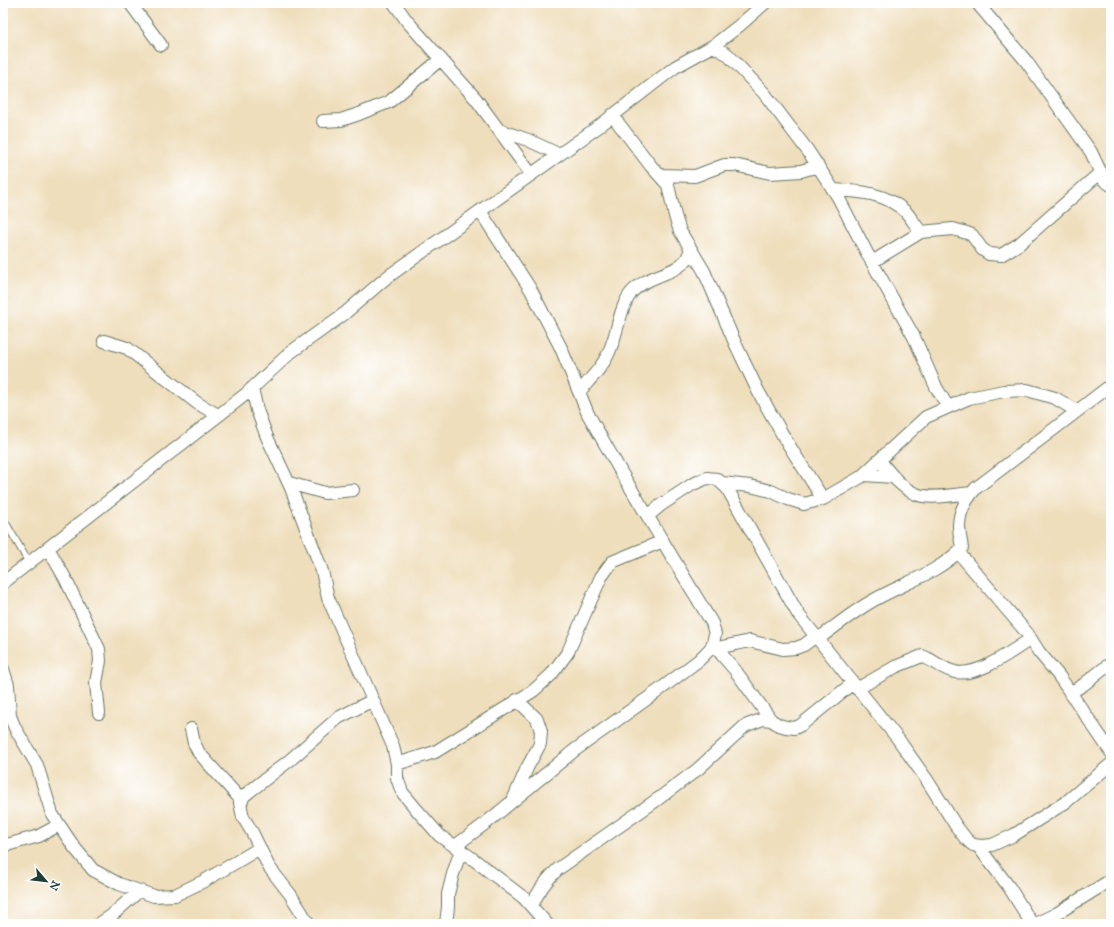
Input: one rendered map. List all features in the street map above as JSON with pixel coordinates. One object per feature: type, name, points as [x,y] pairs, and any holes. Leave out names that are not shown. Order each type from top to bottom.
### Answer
[{"type":"street","points":[[130,3],[161,45]]},
{"type":"street","points":[[394,3],[407,21],[476,99],[531,174]]},
{"type":"street","points":[[3,583],[84,518],[239,399],[291,352],[344,314],[386,278],[612,116],[675,67],[713,46],[765,3]]},
{"type":"street","points":[[977,3],[1026,61],[1091,152],[1104,180],[1111,185]]},
{"type":"street","points":[[713,46],[727,54],[764,93],[808,150],[833,190],[914,337],[936,387],[948,407]]},
{"type":"street","points":[[323,121],[341,120],[389,102],[441,59]]},
{"type":"street","points":[[612,116],[651,166],[668,185],[680,231],[704,271],[735,343],[758,391],[785,439],[822,499]]},
{"type":"street","points":[[499,130],[528,140],[558,154]]},
{"type":"street","points":[[660,175],[695,176],[724,165],[734,165],[770,173],[801,171],[818,166]]},
{"type":"street","points":[[872,262],[921,232],[953,229],[972,235],[982,249],[989,254],[1001,255],[1019,244],[1087,186],[1101,172]]},
{"type":"street","points":[[833,190],[855,191],[877,195],[891,201],[906,213],[921,232]]},
{"type":"street","points":[[480,211],[531,290],[561,348],[588,414],[621,472],[712,623],[715,634],[715,646],[735,670],[771,720],[779,725],[795,728],[855,686],[922,656],[932,660],[944,668],[955,672],[966,673],[978,670],[1031,639]]},
{"type":"street","points":[[579,392],[599,369],[611,349],[625,304],[631,293],[644,282],[678,267],[686,260],[691,249]]},
{"type":"street","points":[[104,341],[128,348],[197,402],[218,415]]},
{"type":"street","points":[[446,924],[448,894],[458,848],[514,799],[575,750],[699,660],[711,648],[715,646],[750,641],[783,649],[796,648],[804,645],[874,600],[933,569],[954,556],[962,548],[959,526],[961,514],[972,493],[998,471],[1111,385]]},
{"type":"street","points":[[252,388],[257,410],[267,437],[289,483],[322,571],[328,598],[393,746],[397,764],[397,778],[402,792],[440,836],[519,894],[532,906],[547,924]]},
{"type":"street","points":[[722,483],[750,486],[771,491],[788,499],[804,504],[822,499],[864,475],[926,417],[969,398],[1004,391],[1027,390],[1055,398],[1077,411]]},
{"type":"street","points":[[239,399],[252,405],[257,410]]},
{"type":"street","points":[[880,461],[894,477],[918,495],[940,496],[972,493]]},
{"type":"street","points":[[864,475],[894,477]]},
{"type":"street","points":[[648,516],[662,504],[693,484],[707,478],[717,479],[727,488],[798,614],[898,739],[966,839],[973,845],[992,845],[1014,835],[1066,802],[1111,764]]},
{"type":"street","points":[[289,483],[325,493],[353,490]]},
{"type":"street","points":[[397,764],[435,752],[533,691],[551,675],[568,652],[601,577],[612,562],[663,541]]},
{"type":"street","points":[[48,548],[65,578],[99,649],[100,661],[96,683],[100,713]]},
{"type":"street","points":[[958,552],[1020,624],[1038,652],[1058,676],[1111,752]]},
{"type":"street","points":[[1070,693],[1083,685],[1111,663]]},
{"type":"street","points":[[3,669],[8,685],[10,716],[15,728],[36,765],[52,814],[74,847],[94,870],[119,884],[154,896],[175,895],[204,881],[260,848]]},
{"type":"street","points":[[310,924],[290,894],[269,867],[243,817],[240,803],[244,796],[290,760],[338,718],[373,700]]},
{"type":"street","points":[[514,799],[527,768],[540,744],[541,732],[537,719],[517,700]]},
{"type":"street","points":[[532,906],[536,894],[544,883],[558,869],[632,818],[698,769],[745,726],[763,719],[771,720]]},
{"type":"street","points":[[191,729],[194,743],[199,753],[242,801]]},
{"type":"street","points":[[3,846],[39,836],[60,825]]},
{"type":"street","points":[[978,846],[1009,887],[1032,924]]},
{"type":"street","points":[[1035,924],[1056,914],[1111,880]]},
{"type":"street","points":[[102,923],[139,891]]},
{"type":"lane","points":[[3,518],[29,563]]}]
